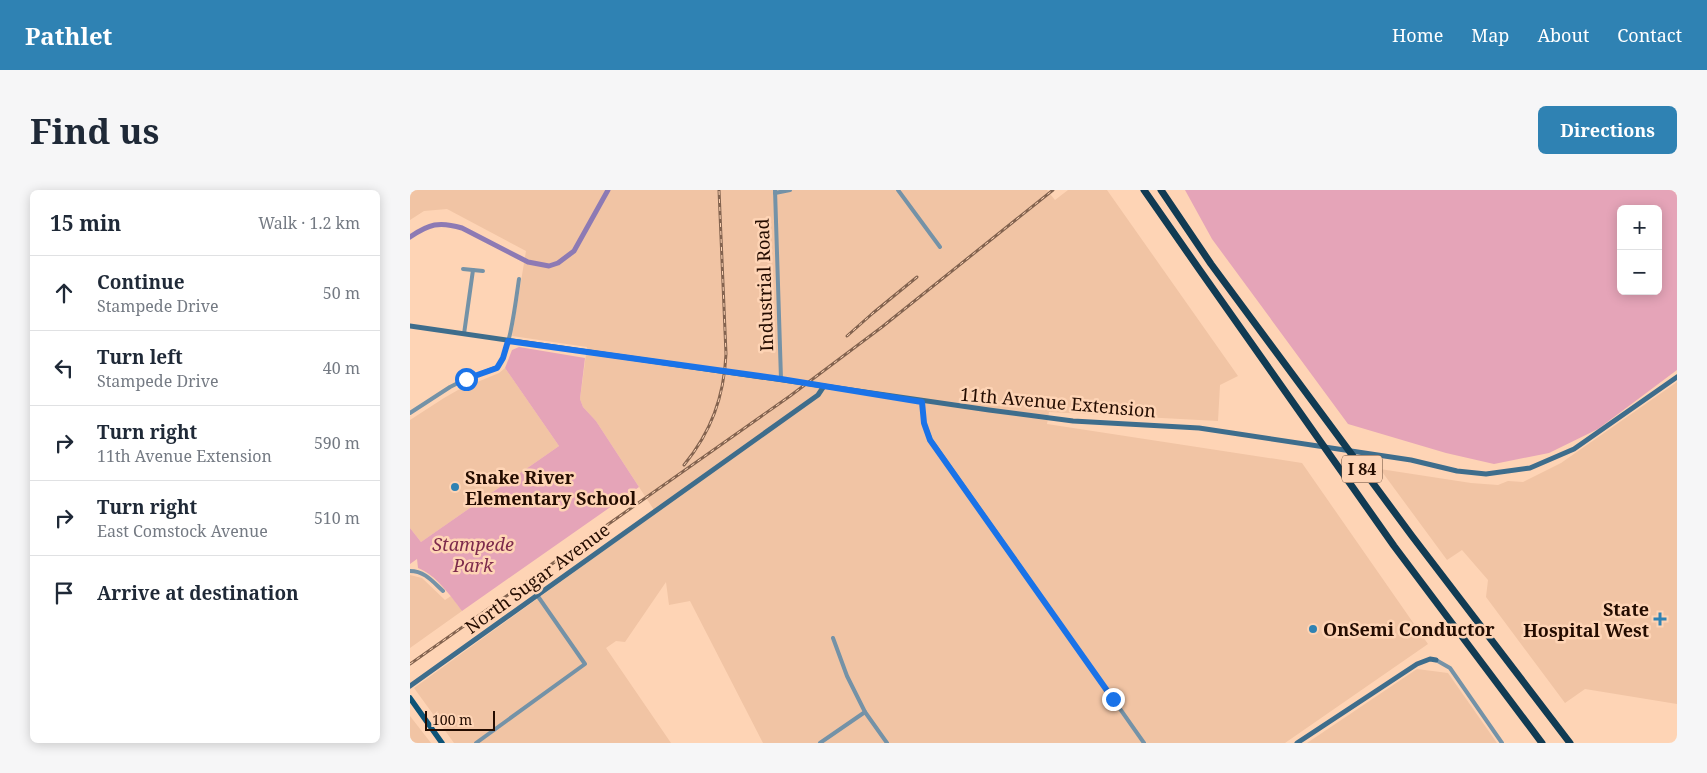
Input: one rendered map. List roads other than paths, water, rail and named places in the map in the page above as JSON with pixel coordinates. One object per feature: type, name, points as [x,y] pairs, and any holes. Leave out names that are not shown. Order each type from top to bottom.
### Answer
[{"type":"highway","name":"I 84","points":[[1144,190],[1394,546],[1542,743]]},
{"type":"highway","name":"I 84","points":[[1161,190],[1211,264],[1418,544],[1570,743]]},
{"type":"main road","points":[[410,698],[442,743]]},
{"type":"street","points":[[775,191],[790,190]]},
{"type":"street","points":[[898,190],[940,247]]},
{"type":"street","name":"Industrial Road","points":[[775,191],[781,379]]},
{"type":"street","points":[[464,269],[483,272]]},
{"type":"street","points":[[464,334],[474,270]]},
{"type":"street","points":[[410,412],[450,387],[497,368],[503,358],[510,334],[519,278]]},
{"type":"street","name":"11th Avenue Extension","points":[[410,326],[781,379],[922,402],[1065,420],[1199,428],[1411,460],[1476,474],[1503,473],[1530,468],[1574,449],[1677,377]]},
{"type":"street","name":"North Sugar Avenue","points":[[410,686],[814,398],[824,386]]},
{"type":"street","points":[[922,402],[924,423],[930,440],[1144,743]]},
{"type":"street","points":[[410,571],[424,574],[443,591]]},
{"type":"street","points":[[476,743],[585,664],[537,594]]},
{"type":"street","points":[[833,638],[847,676],[865,712],[887,743]]},
{"type":"street","points":[[1297,743],[1417,664],[1430,660],[1436,660],[1450,668],[1502,743]]},
{"type":"street","points":[[820,743],[865,712]]},
{"type":"waterway","points":[[410,237],[434,225],[454,226],[462,228],[528,262],[549,266],[558,263],[574,251],[608,190]]},
{"type":"railway","points":[[684,465],[709,427],[719,399],[725,370],[726,354],[719,190]]},
{"type":"railway","points":[[410,664],[790,396],[882,327],[1053,190]]},
{"type":"railway","points":[[847,336],[917,277]]},
{"type":"place","name":"Snake River Elementary School","points":[[455,487]]},
{"type":"place","name":"State Hospital West","points":[[1660,619]]},
{"type":"place","name":"OnSemi Conductor","points":[[1313,629]]},
{"type":"park label","name":"Stampede Park","points":[[473,554]]}]
